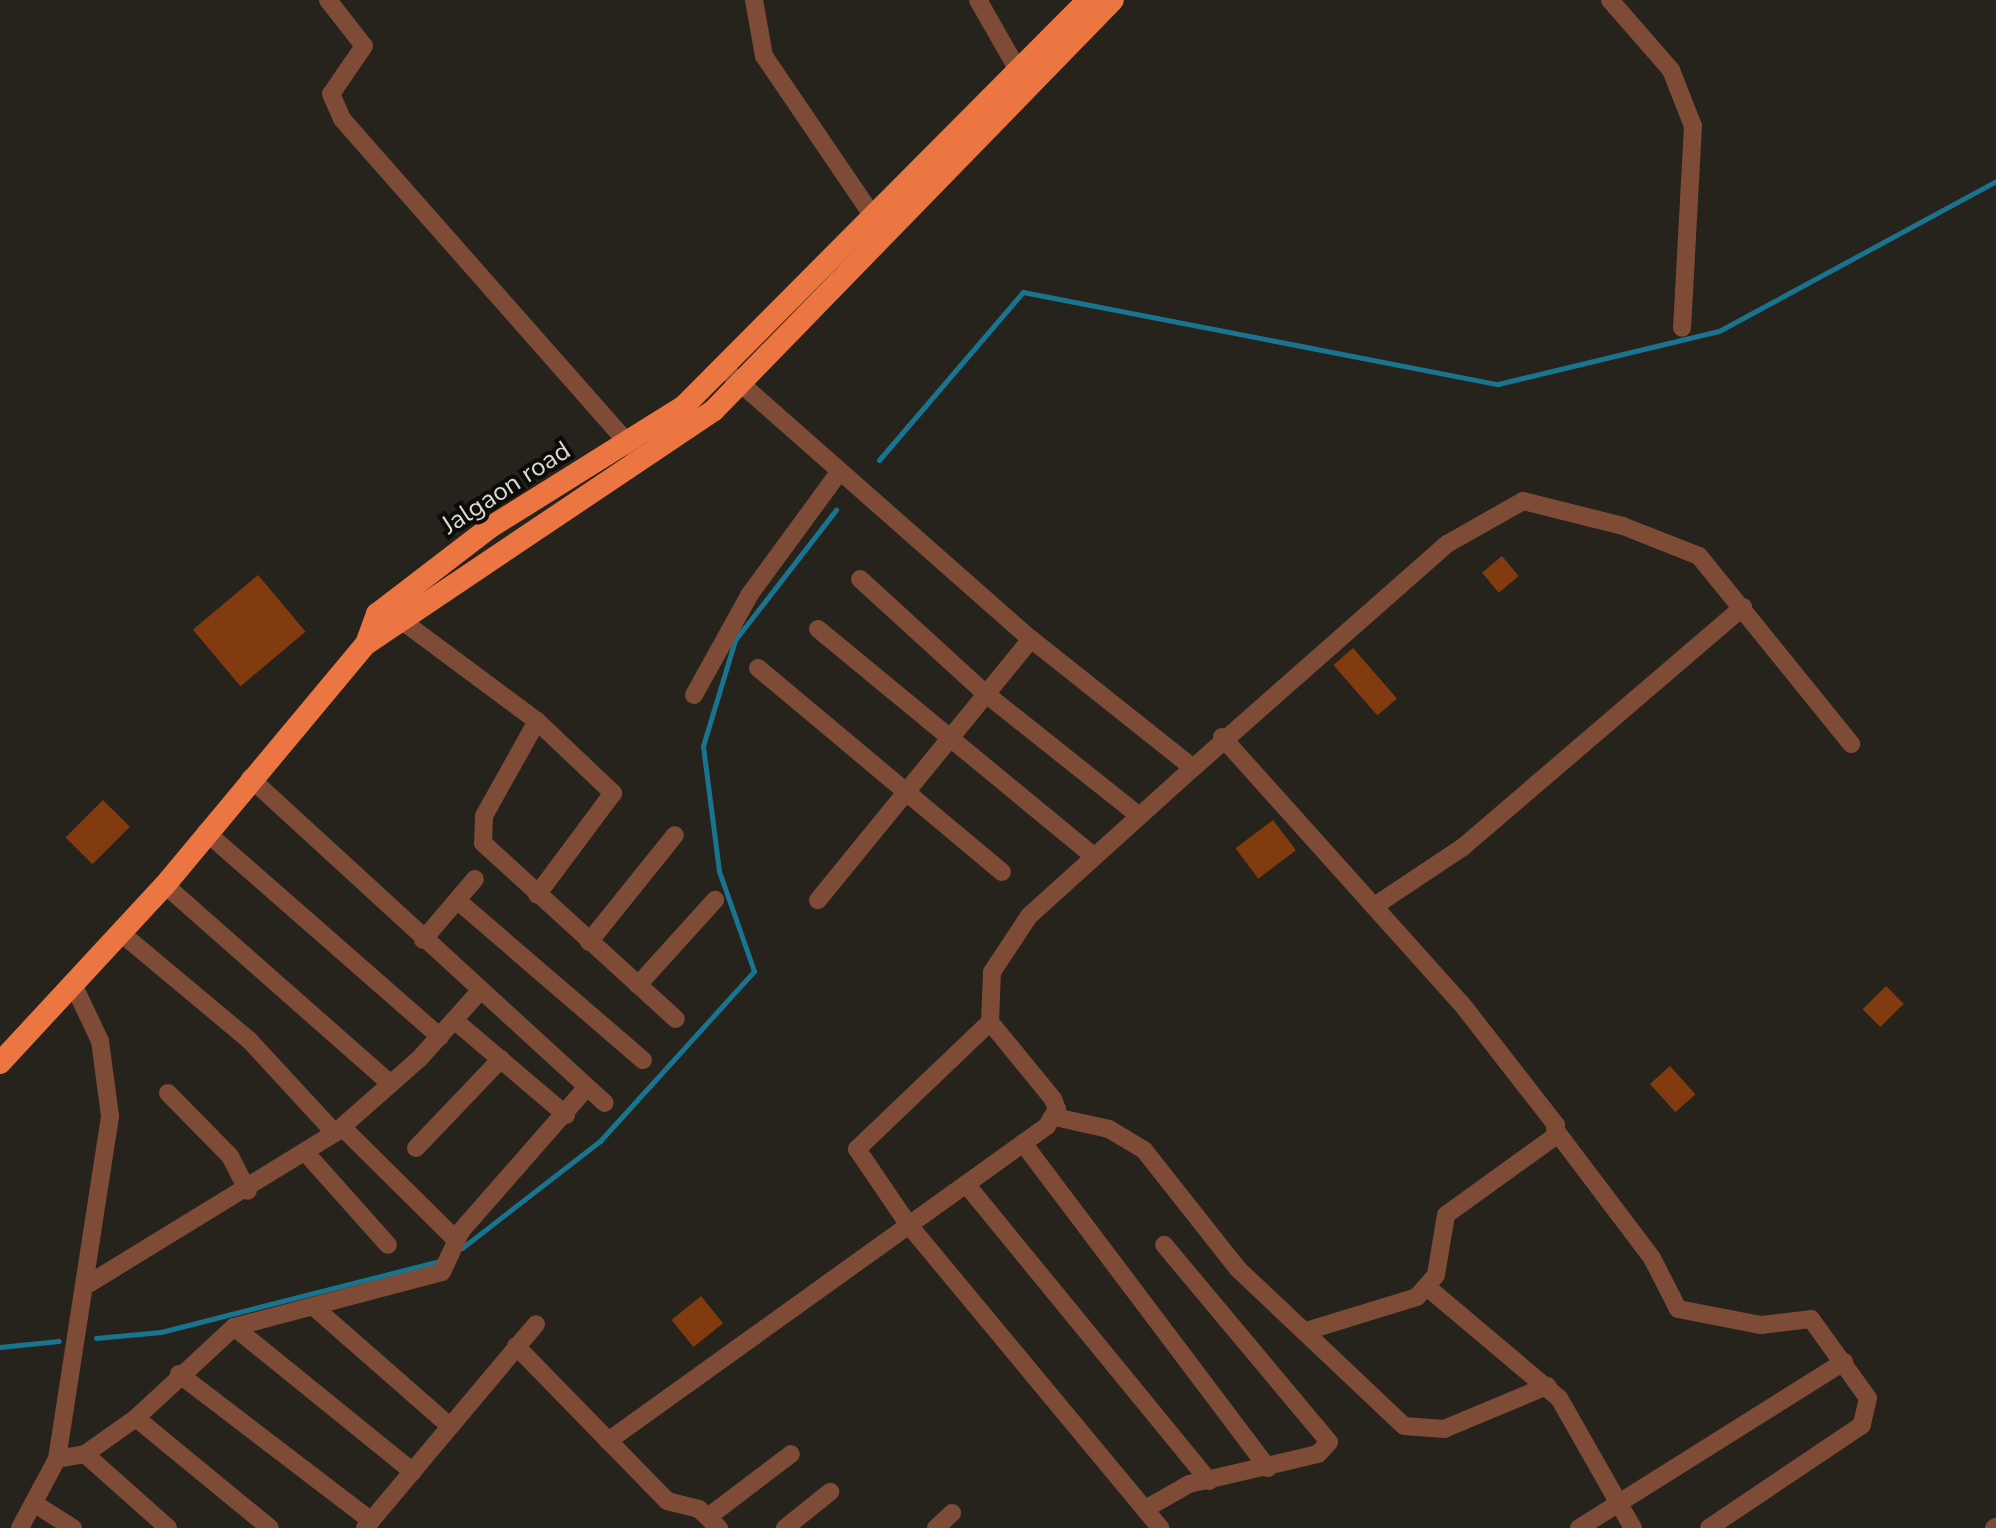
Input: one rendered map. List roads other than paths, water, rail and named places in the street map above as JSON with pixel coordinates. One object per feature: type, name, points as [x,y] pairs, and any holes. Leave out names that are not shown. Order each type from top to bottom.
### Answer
[{"type":"highway","name":"Jalgaon road","points":[[0,1063],[165,885],[250,778],[366,644],[377,614],[489,528],[629,442],[725,369],[880,227],[1007,96],[1019,72],[1088,0]]},
{"type":"highway","points":[[1007,96],[1113,0]]},
{"type":"highway","points":[[366,644],[405,623],[487,558],[643,463],[742,386],[880,227]]},
{"type":"street","points":[[328,0],[364,46],[331,94],[342,119],[629,442],[643,463]]},
{"type":"street","points":[[754,0],[764,56],[880,227]]},
{"type":"street","points":[[978,0],[1019,72]]},
{"type":"street","points":[[1610,0],[1671,70],[1693,126],[1682,328]]},
{"type":"street","points":[[725,369],[837,475],[1031,639],[1193,768]]},
{"type":"street","points":[[694,695],[750,594],[837,475]]},
{"type":"street","points":[[1055,1117],[1049,1092],[990,1022],[988,990],[1004,949],[1092,855],[1193,768],[1222,737],[1447,544],[1523,501],[1623,526],[1699,556],[1851,744]]},
{"type":"street","points":[[860,579],[986,694],[1138,815]]},
{"type":"street","points":[[1376,905],[1463,847],[1743,607]]},
{"type":"street","points":[[405,623],[537,721],[614,799],[537,895]]},
{"type":"street","points":[[818,629],[948,740],[1092,855]]},
{"type":"street","points":[[818,900],[1031,639]]},
{"type":"street","points":[[758,668],[904,795],[1002,872]]},
{"type":"street","points":[[537,721],[480,831],[489,852],[676,1019]]},
{"type":"street","points":[[1222,737],[1376,905],[1539,1097],[1556,1131],[1652,1258],[1678,1309],[1761,1325],[1811,1319],[1868,1398],[1862,1425],[1709,1528]]},
{"type":"street","points":[[250,778],[423,940],[605,1103]]},
{"type":"street","points":[[206,832],[440,1037]]},
{"type":"street","points":[[589,942],[675,835]]},
{"type":"street","points":[[423,940],[475,879]]},
{"type":"street","points":[[165,885],[391,1084]]},
{"type":"street","points":[[638,985],[715,900]]},
{"type":"street","points":[[458,901],[643,1060]]},
{"type":"street","points":[[121,933],[250,1041],[338,1130],[456,1240]]},
{"type":"street","points":[[20,1528],[57,1459],[90,1283],[110,1086],[100,1041],[74,986]]},
{"type":"street","points":[[90,1283],[248,1191],[338,1130],[440,1037],[480,991]]},
{"type":"street","points":[[454,1020],[566,1115]]},
{"type":"street","points":[[990,1022],[859,1142],[860,1155],[908,1224],[1147,1508],[1160,1528]]},
{"type":"street","points":[[416,1148],[501,1059]]},
{"type":"street","points":[[57,1459],[85,1454],[136,1418],[179,1374],[234,1327],[442,1272],[456,1240],[586,1088]]},
{"type":"street","points":[[168,1093],[230,1156],[248,1191]]},
{"type":"street","points":[[608,1441],[1055,1117]]},
{"type":"street","points":[[1055,1117],[1109,1129],[1144,1150],[1238,1269],[1310,1330],[1416,1432],[1444,1429],[1547,1386]]},
{"type":"street","points":[[1310,1330],[1378,1313],[1427,1287],[1439,1266],[1446,1215],[1556,1131]]},
{"type":"street","points":[[1023,1143],[1268,1468]]},
{"type":"street","points":[[306,1153],[388,1245]]},
{"type":"street","points":[[966,1184],[1209,1481]]},
{"type":"street","points":[[1147,1508],[1209,1481],[1318,1454],[1328,1435],[1164,1245]]},
{"type":"street","points":[[1427,1287],[1547,1386],[1633,1528]]},
{"type":"street","points":[[315,1308],[450,1426]]},
{"type":"street","points":[[179,1374],[368,1524],[536,1324]]},
{"type":"street","points":[[234,1327],[413,1472]]},
{"type":"street","points":[[516,1346],[667,1501],[714,1522],[791,1454]]},
{"type":"street","points":[[1579,1528],[1844,1362]]},
{"type":"street","points":[[136,1418],[270,1528]]},
{"type":"street","points":[[85,1454],[168,1528]]},
{"type":"street","points":[[785,1528],[830,1492]]},
{"type":"street","points":[[35,1504],[73,1528]]},
{"type":"street","points":[[936,1528],[952,1513]]},
{"type":"waterway","points":[[879,460],[1023,292],[1498,384],[1719,331],[1996,181]]},
{"type":"waterway","points":[[462,1248],[600,1141],[754,971],[719,871],[703,746],[735,640],[836,510]]},
{"type":"waterway","points":[[96,1338],[161,1332],[443,1260]]},
{"type":"waterway","points":[[0,1347],[59,1341]]}]
